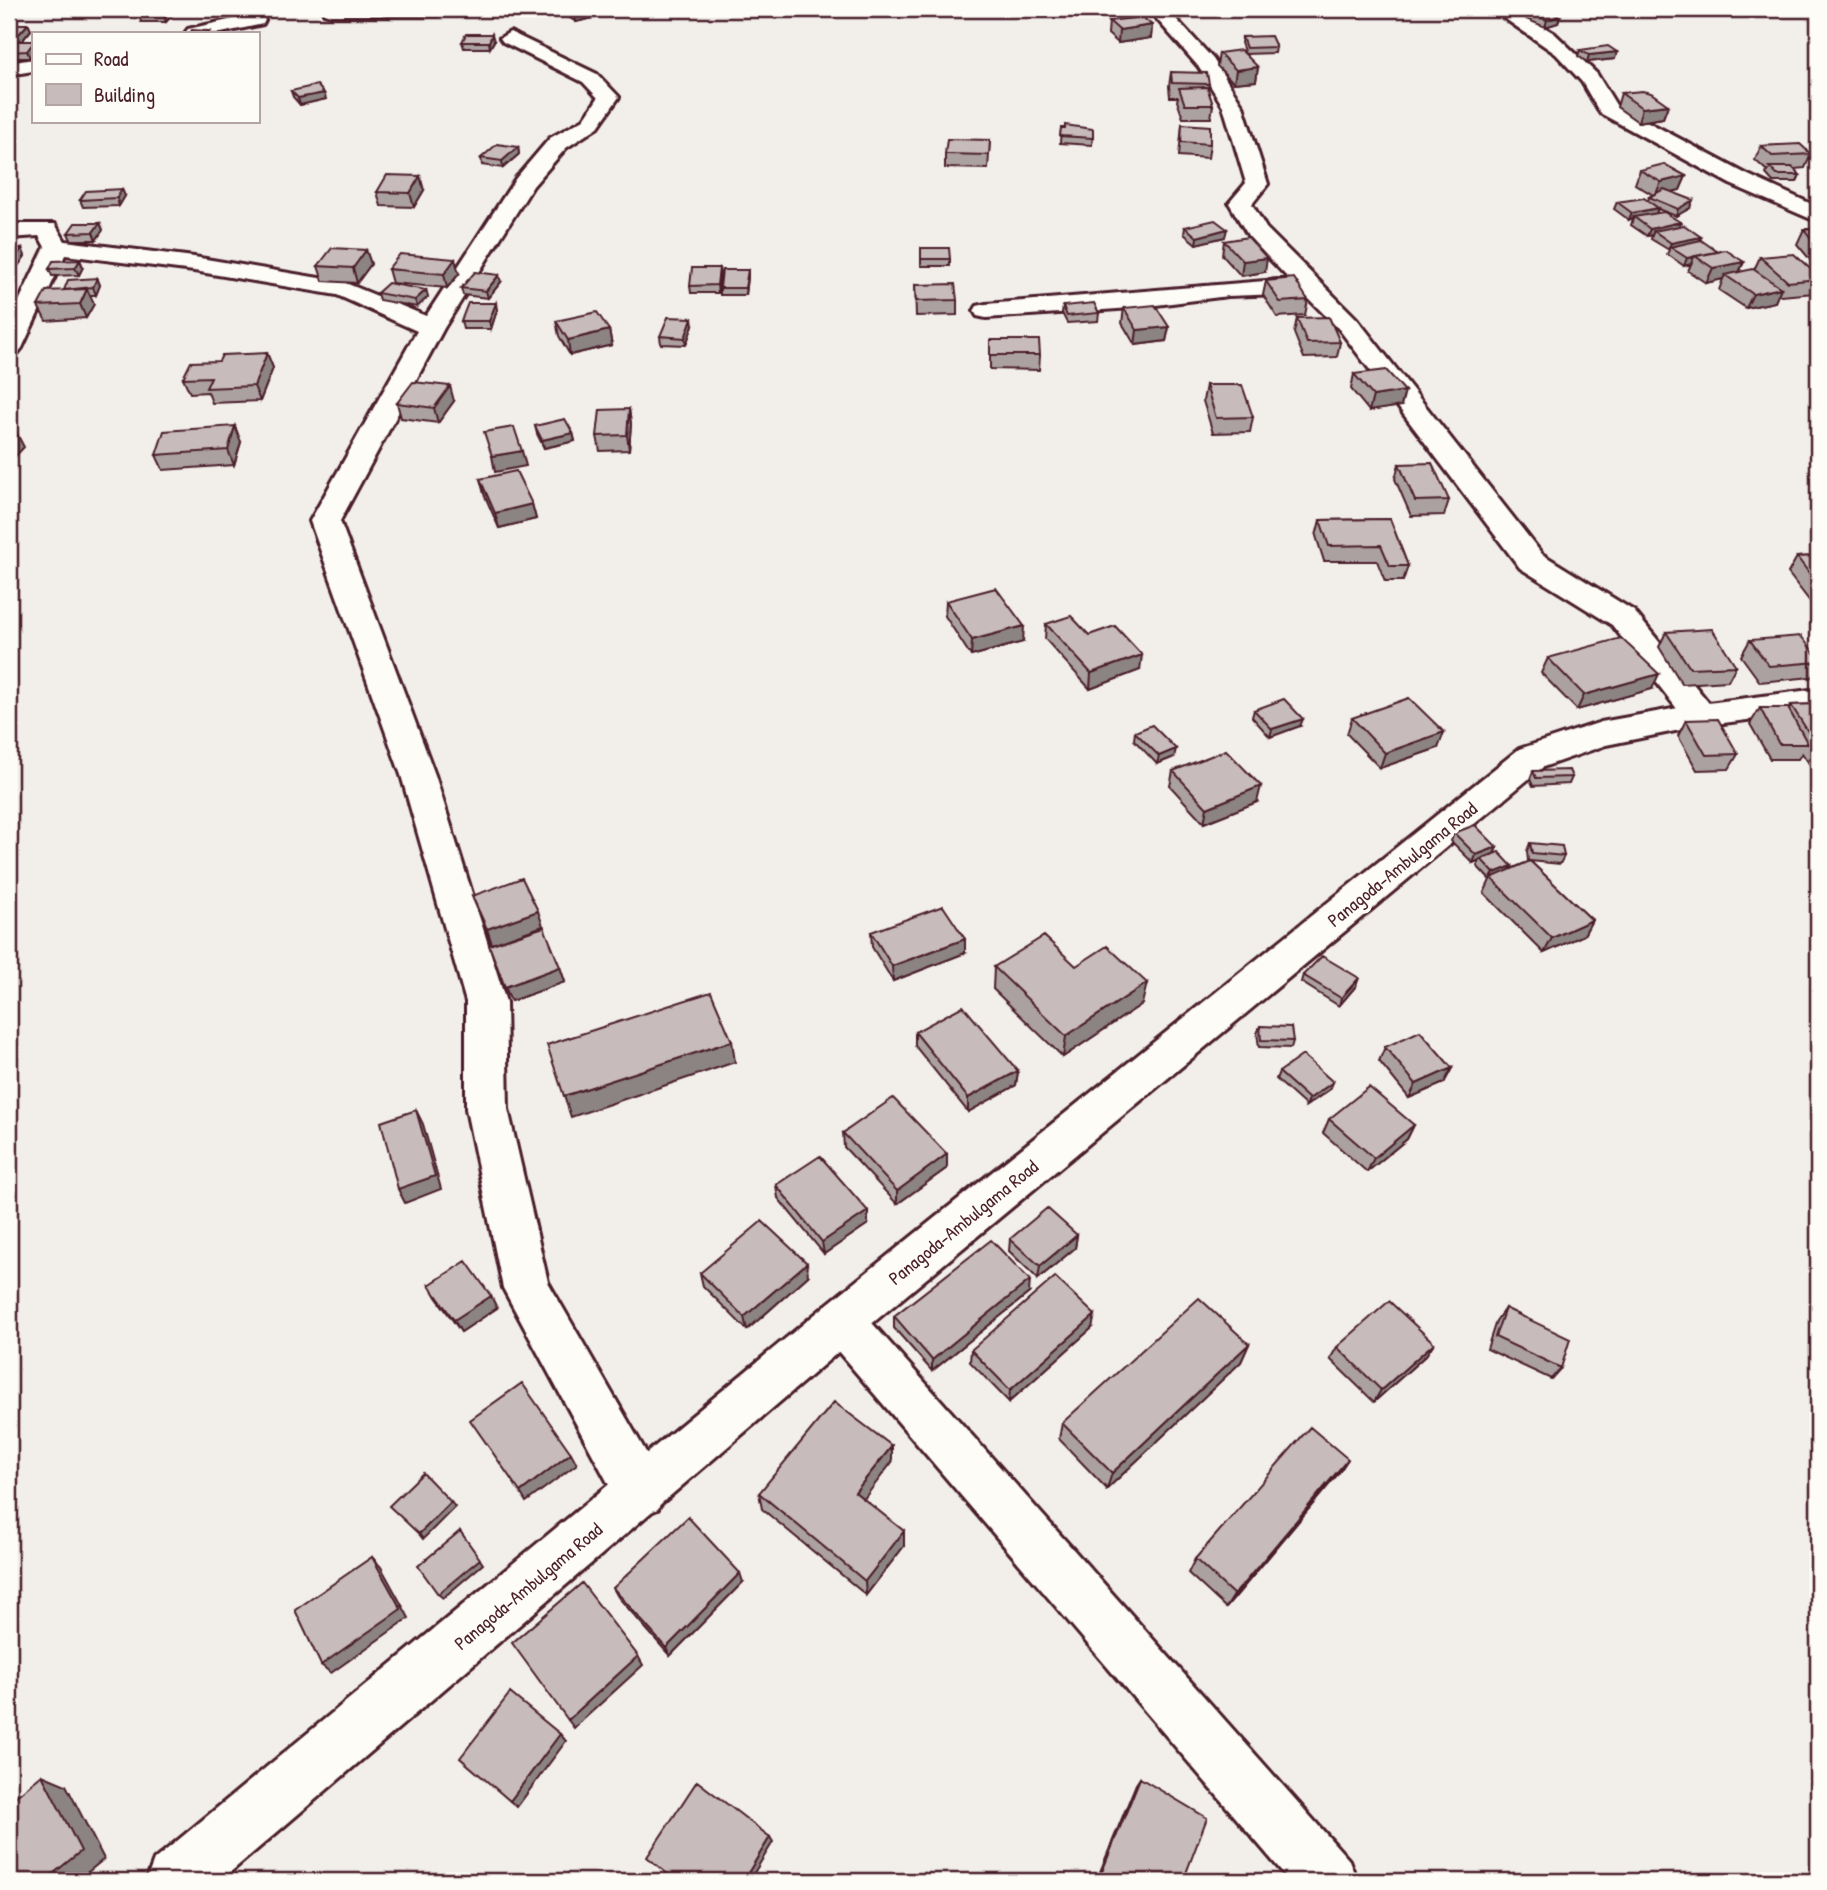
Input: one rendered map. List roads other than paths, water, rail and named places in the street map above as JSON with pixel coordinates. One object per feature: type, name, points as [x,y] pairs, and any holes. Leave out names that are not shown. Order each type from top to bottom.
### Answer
[{"type":"street","points":[[331,9],[437,9]]},
{"type":"street","points":[[1157,9],[1206,63],[1233,106],[1257,184],[1240,203],[1257,232],[1348,324],[1531,561],[1623,618],[1700,716]]},
{"type":"street","points":[[1507,10],[1558,44],[1602,96],[1607,109],[1738,179],[1818,215]]},
{"type":"street","points":[[200,32],[256,20]]},
{"type":"street","points":[[510,38],[590,78],[609,97],[591,123],[558,143],[524,183],[431,328],[325,521],[418,775],[486,1002],[487,1109],[526,1288],[640,1491]]},
{"type":"street","points":[[9,69],[32,65]]},
{"type":"street","points":[[9,231],[47,229],[57,247]]},
{"type":"street","points":[[57,247],[194,264],[343,289],[431,328]]},
{"type":"street","points":[[9,348],[57,247]]},
{"type":"street","points":[[985,311],[1132,301],[1228,289],[1307,285]]},
{"type":"street","name":"Panagoda-Ambulgama Road","points":[[175,1881],[841,1321],[1531,758],[1601,734],[1700,716],[1818,700]]},
{"type":"street","points":[[841,1321],[1328,1881]]}]
